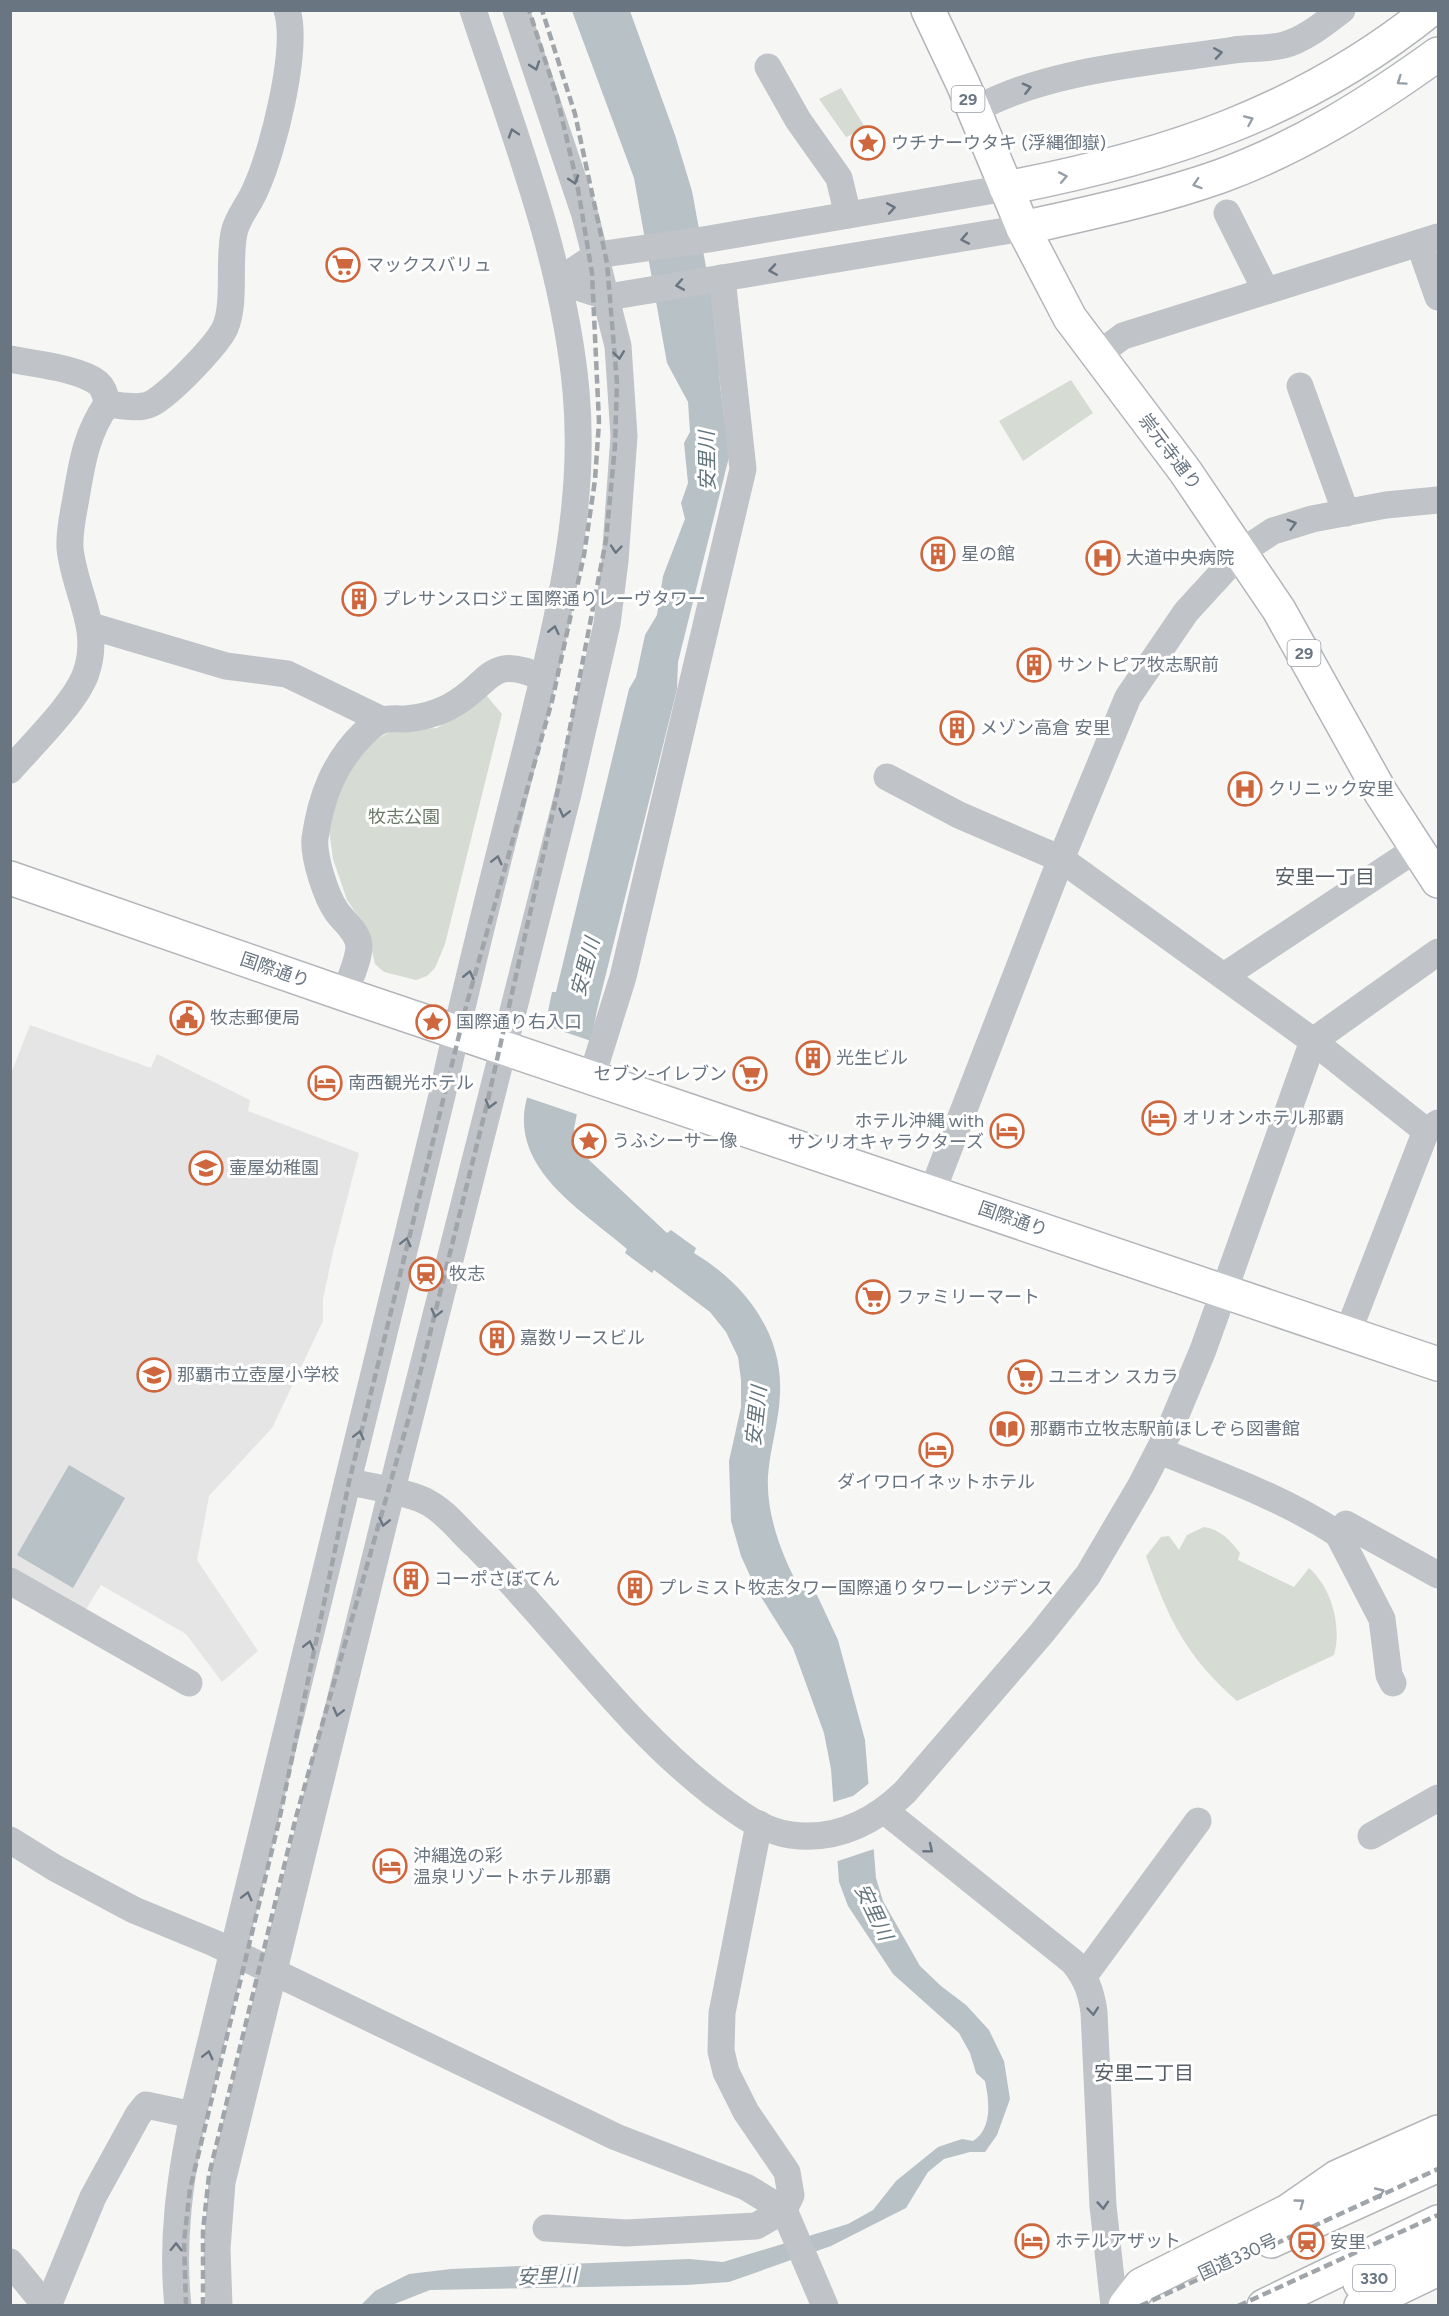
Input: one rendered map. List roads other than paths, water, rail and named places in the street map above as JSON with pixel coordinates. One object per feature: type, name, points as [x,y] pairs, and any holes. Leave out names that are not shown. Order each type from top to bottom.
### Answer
[{"type":"main road","name":"崇元寺通り","points":[[928,10],[1023,228],[1070,318],[1096,356],[1185,471],[1241,552],[1288,624],[1382,793],[1438,881]]},
{"type":"main road","points":[[1006,188],[1089,172],[1162,152],[1221,132],[1322,83],[1430,10]]},
{"type":"main road","points":[[1023,228],[1123,206],[1222,176],[1333,124],[1364,106],[1438,54]]},
{"type":"main road","name":"国際通り","points":[[10,878],[344,994],[1438,1364]]},
{"type":"main road","points":[[1125,2306],[1141,2285],[1288,2211],[1337,2176],[1438,2132]]},
{"type":"main road","name":"国道330号","points":[[1137,2306],[1164,2290],[1438,2165]]},
{"type":"main road","name":"330","points":[[1264,2306],[1438,2222]]},
{"type":"main road","name":"330","points":[[1308,2306],[1438,2250]]},
{"type":"main road","points":[[1361,2306],[1438,2270]]},
{"type":"street","points":[[107,404],[147,406],[159,399],[173,388],[225,329],[229,313],[230,254],[235,230],[267,162],[277,117],[291,39],[287,10]]},
{"type":"street","points":[[178,2306],[176,2236],[183,2163],[193,2115],[543,678],[571,551],[578,461],[576,390],[558,281],[531,188],[473,10]]},
{"type":"street","points":[[219,2306],[217,2249],[222,2182],[391,1492],[568,794],[607,624],[619,520],[624,436],[622,381],[608,297],[597,255],[516,10]]},
{"type":"street","points":[[973,111],[1000,95],[1081,75],[1254,47],[1284,45],[1316,29],[1342,10]]},
{"type":"street","points":[[768,67],[798,120],[840,178],[848,215]]},
{"type":"street","points":[[558,281],[597,255],[709,239],[1006,188]]},
{"type":"street","points":[[1227,213],[1266,291]]},
{"type":"street","points":[[558,281],[608,297],[949,243],[1023,228]]},
{"type":"street","points":[[1096,356],[1123,336],[1429,240],[1438,297]]},
{"type":"street","points":[[590,1076],[623,977],[742,469],[719,278]]},
{"type":"street","points":[[10,359],[83,376],[98,383],[105,393],[107,404],[93,425],[85,447],[70,529],[70,549],[91,626],[86,674],[71,697],[10,770]]},
{"type":"street","points":[[1300,386],[1346,513]]},
{"type":"street","points":[[932,1192],[1061,859],[1128,697],[1186,612],[1241,552],[1285,526],[1346,513],[1438,500]]},
{"type":"street","points":[[91,626],[226,666],[287,674],[382,720],[419,718],[436,713],[468,694],[490,674],[506,666],[521,668],[543,678]]},
{"type":"street","points":[[344,994],[359,947],[355,934],[335,910],[324,887],[314,842],[321,806],[333,772],[350,747],[382,720]]},
{"type":"street","points":[[887,777],[959,815],[1061,859],[1432,1127],[1348,1332]]},
{"type":"street","points":[[1224,976],[1416,849]]},
{"type":"street","points":[[348,1482],[427,1501],[446,1516],[498,1568],[655,1744],[724,1801],[759,1824],[790,1835],[824,1835],[850,1829],[888,1808],[1041,1634],[1088,1575],[1160,1451],[1184,1398],[1225,1292],[1313,1041],[1438,952]]},
{"type":"street","points":[[1160,1451],[1253,1488],[1309,1515],[1338,1534],[1382,1619],[1389,1675],[1393,1683]]},
{"type":"street","points":[[1338,1534],[1346,1524],[1438,1575]]},
{"type":"street","points":[[10,1581],[189,1683]]},
{"type":"street","points":[[1371,1836],[1438,1798]]},
{"type":"street","points":[[888,1808],[1054,1947],[1084,1976],[1091,1992],[1094,2012],[1103,2206],[1114,2306]]},
{"type":"street","points":[[1084,1976],[1198,1821]]},
{"type":"street","points":[[759,1824],[722,2013],[721,2051],[726,2072],[746,2112],[786,2172],[791,2195],[788,2217],[825,2306]]},
{"type":"street","points":[[10,1840],[55,1868],[134,1910],[233,1953],[616,2137],[746,2187],[788,2217]]},
{"type":"street","points":[[10,2262],[47,2306],[93,2198],[138,2115],[146,2105],[193,2115]]},
{"type":"street","points":[[546,2228],[626,2233],[756,2226],[788,2217]]},
{"type":"water","name":"安里川","points":[[572,11],[630,11],[675,135],[692,191],[716,321],[720,384],[729,457],[678,662],[677,689],[597,1010],[574,1129],[578,1145],[588,1159],[667,1233],[671,1230],[696,1248],[694,1253],[729,1279],[744,1294],[767,1330],[775,1350],[780,1394],[768,1476],[772,1520],[781,1549],[800,1589],[817,1595],[838,1640],[865,1740],[876,1878],[883,1901],[920,1966],[966,2005],[989,2030],[1004,2061],[1010,2099],[997,2135],[985,2152],[970,2152],[944,2159],[928,2172],[906,2208],[831,2246],[729,2282],[687,2285],[430,2290],[392,2305],[360,2306],[375,2291],[409,2274],[451,2269],[689,2259],[723,2262],[848,2224],[873,2210],[896,2181],[938,2147],[962,2139],[973,2141],[984,2129],[988,2113],[985,2081],[976,2073],[970,2053],[959,2033],[893,1974],[848,1906],[839,1882],[831,1769],[824,1733],[793,1648],[756,1589],[741,1556],[731,1521],[729,1461],[741,1407],[738,1357],[726,1332],[710,1312],[654,1270],[652,1273],[625,1253],[627,1249],[559,1192],[533,1157],[526,1138],[525,1106],[552,1018],[547,1016],[552,992],[556,992],[629,689],[636,677],[645,635],[657,615],[663,576],[685,519],[681,503],[688,483],[684,443],[690,432],[688,402],[667,363],[634,178]]},
{"type":"water","points":[[69,1465],[125,1498],[73,1588],[17,1555]]},
{"type":"railway","points":[[186,2306],[184,2241],[190,2189],[279,1821],[349,1482],[467,1003],[552,701],[584,555],[595,480],[599,422],[592,273],[577,183],[557,97],[529,10]]},
{"type":"railway","points":[[203,2306],[203,2231],[209,2175],[296,1817],[411,1410],[487,1104],[559,785],[606,540],[615,446],[617,383],[607,263],[575,114],[542,10]]},
{"type":"railway","points":[[1140,2306],[1438,2169]]},
{"type":"railway","points":[[1238,2306],[1438,2215]]},
{"type":"place","name":"ウチナーウタキ (浮縄御嶽)","points":[[868,143]]},
{"type":"place","name":"マックスバリュ","points":[[343,265]]},
{"type":"place","name":"星の館","points":[[938,554]]},
{"type":"place","name":"大道中央病院","points":[[1103,558]]},
{"type":"place","name":"プレサンスロジェ国際通りレーヴタワー","points":[[359,599]]},
{"type":"place","name":"サントピア牧志駅前","points":[[1034,665]]},
{"type":"place","name":"メゾン高倉 安里","points":[[957,728]]},
{"type":"place","name":"クリニック安里","points":[[1245,789]]},
{"type":"place","name":"牧志郵便局","points":[[187,1018]]},
{"type":"place","name":"国際通り右入口","points":[[433,1022]]},
{"type":"place","name":"光生ビル","points":[[813,1058]]},
{"type":"place","name":"セブン-イレブン","points":[[750,1074]]},
{"type":"place","name":"南西観光ホテル","points":[[325,1083]]},
{"type":"place","name":"オリオンホテル那覇","points":[[1159,1118]]},
{"type":"place","name":"ホテル沖縄 with サンリオキャラクターズ","points":[[1007,1131]]},
{"type":"place","name":"うふシーサー像","points":[[589,1141]]},
{"type":"place","name":"壷屋幼稚園","points":[[206,1168]]},
{"type":"place","name":"牧志","points":[[426,1274]]},
{"type":"place","name":"ファミリーマート","points":[[873,1297]]},
{"type":"place","name":"嘉数リースビル","points":[[497,1338]]},
{"type":"place","name":"那覇市立壺屋小学校","points":[[154,1375]]},
{"type":"place","name":"ユニオン スカラ","points":[[1025,1377]]},
{"type":"place","name":"那覇市立牧志駅前ほしぞら図書館","points":[[1007,1429]]},
{"type":"place","name":"ダイワロイネットホテル","points":[[936,1450]]},
{"type":"place","name":"コーポさぼてん","points":[[411,1579]]},
{"type":"place","name":"プレミスト牧志タワー国際通りタワーレジデンス","points":[[635,1588]]},
{"type":"place","name":"沖縄逸の彩 温泉リゾートホテル那覇","points":[[390,1866]]},
{"type":"place","name":"ホテルアザット","points":[[1032,2241]]},
{"type":"place","name":"安里","points":[[1307,2242]]},
{"type":"district","name":"安里一丁目","points":[[1325,877]]},
{"type":"district","name":"安里二丁目","points":[[1144,2073]]},
{"type":"park label","name":"牧志公園","points":[[404,817]]}]
